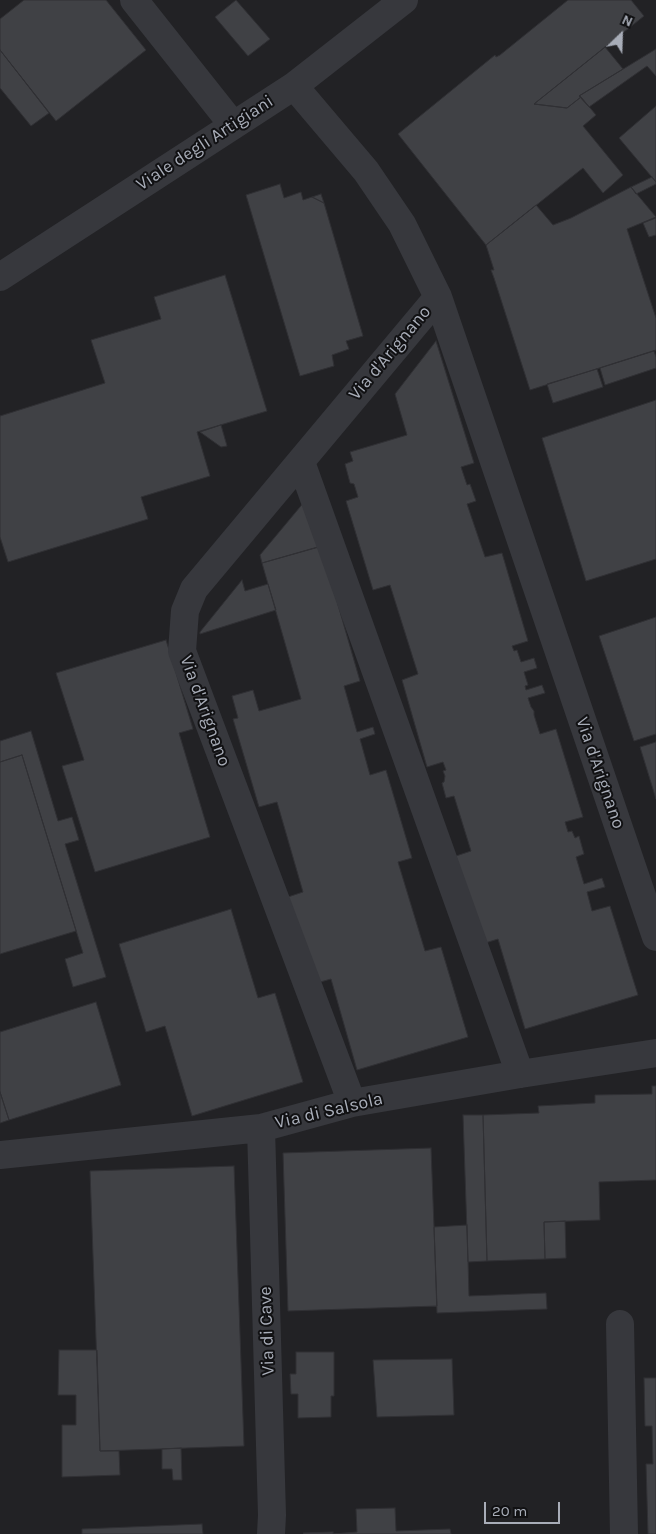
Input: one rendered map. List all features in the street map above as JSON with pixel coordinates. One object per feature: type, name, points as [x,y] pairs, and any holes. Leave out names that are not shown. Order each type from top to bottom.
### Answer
[{"type":"street","points":[[134,0],[233,125]]},
{"type":"street","name":"Viale degli Artigiani","points":[[0,277],[294,86],[404,0]]},
{"type":"street","name":"Via d'Arignano","points":[[294,86],[371,178],[402,224],[438,297],[656,937]]},
{"type":"street","name":"Via d'Arignano","points":[[352,1103],[182,651],[185,611],[194,589],[438,297]]},
{"type":"street","points":[[301,462],[520,1074]]},
{"type":"street","name":"Via di Salsola","points":[[0,1156],[261,1128],[352,1103],[656,1053]]},
{"type":"street","name":"Via di Cave","points":[[261,1128],[271,1534]]},
{"type":"street","points":[[620,1324],[624,1534]]},
{"type":"shaded area","points":[[0,0],[656,0],[656,1534],[0,1534]]},
{"type":"building","points":[[24,0],[106,0],[146,50],[56,121],[0,50],[0,19]]},
{"type":"building","points":[[236,0],[270,39],[248,56],[215,17]]},
{"type":"building","points":[[568,0],[631,0],[644,16],[534,104],[567,108],[581,97],[596,115],[583,126],[623,175],[603,193],[583,168],[486,245],[398,134],[495,55],[496,57],[500,55]]},
{"type":"building","points":[[605,47],[623,69],[579,96],[581,97],[567,108],[534,104]]},
{"type":"building","points":[[656,49],[656,76],[647,66],[589,107],[579,96]]},
{"type":"building","points":[[0,50],[49,113],[31,126],[0,88]]},
{"type":"building","points":[[656,106],[656,182],[619,138]]},
{"type":"building","points":[[652,177],[656,184],[636,194],[631,187]]},
{"type":"building","points":[[280,184],[284,198],[301,192],[303,200],[312,197],[324,203],[363,336],[346,341],[349,349],[332,355],[334,366],[300,376],[246,195]]},
{"type":"building","points":[[631,187],[656,217],[627,229],[656,318],[656,350],[530,390],[491,270],[494,270],[486,245],[536,205],[553,225],[571,218]]},
{"type":"building","points":[[321,194],[324,203],[312,197]]},
{"type":"building","points":[[656,218],[656,235],[649,237],[643,223]]},
{"type":"building","points":[[225,275],[267,411],[197,432],[210,476],[141,497],[148,519],[8,562],[0,537],[0,416],[105,383],[91,340],[161,319],[154,297]]},
{"type":"building","points":[[436,341],[474,463],[461,467],[467,485],[470,484],[476,501],[467,504],[485,557],[502,553],[528,641],[512,646],[514,651],[517,650],[521,662],[534,658],[537,668],[524,672],[528,685],[525,686],[526,690],[542,685],[545,693],[528,698],[534,711],[540,734],[556,729],[583,817],[565,822],[568,832],[572,831],[575,838],[579,836],[584,854],[576,857],[584,884],[602,878],[605,887],[587,892],[592,911],[610,906],[638,995],[525,1029],[498,939],[482,944],[456,856],[471,851],[454,796],[446,798],[442,783],[445,776],[443,771],[446,770],[443,762],[427,767],[402,680],[418,674],[390,585],[373,590],[346,501],[358,497],[354,484],[350,483],[345,464],[353,461],[350,452],[407,435],[395,394]]},
{"type":"building","points":[[654,351],[656,368],[605,385],[600,368]]},
{"type":"building","points":[[597,369],[603,387],[553,403],[547,384]]},
{"type":"building","points":[[656,400],[656,559],[586,581],[542,438]]},
{"type":"building","points":[[221,425],[227,446],[221,447],[200,432]]},
{"type":"building","points":[[305,501],[319,547],[262,563],[260,555]]},
{"type":"building","points":[[321,546],[360,681],[344,686],[357,732],[373,727],[375,734],[360,739],[370,775],[386,770],[412,858],[398,862],[425,951],[441,947],[468,1037],[357,1070],[331,979],[313,984],[288,897],[303,892],[277,802],[259,807],[233,719],[238,718],[232,696],[253,690],[259,711],[301,699],[262,563]]},
{"type":"building","points":[[242,580],[245,591],[268,584],[276,610],[200,634],[200,632]]},
{"type":"building","points":[[656,617],[656,734],[634,741],[599,636]]},
{"type":"building","points":[[166,640],[193,729],[179,733],[210,837],[95,872],[62,766],[84,760],[56,673]]},
{"type":"building","points":[[31,731],[58,821],[72,817],[79,840],[65,844],[106,977],[73,987],[65,959],[83,953],[22,755],[0,762],[0,741]]},
{"type":"building","points":[[656,742],[656,799],[640,747]]},
{"type":"building","points":[[22,755],[76,931],[0,954],[0,762]]},
{"type":"building","points":[[231,909],[258,998],[275,993],[303,1082],[192,1116],[165,1026],[146,1032],[119,944]]},
{"type":"building","points":[[96,1002],[121,1085],[9,1120],[0,1092],[0,1032]]},
{"type":"building","points":[[652,1086],[656,1086],[656,1180],[599,1182],[600,1220],[544,1222],[545,1259],[487,1261],[483,1115],[539,1113],[538,1106],[595,1103],[595,1095],[652,1094]]},
{"type":"building","points":[[0,1092],[9,1120],[0,1123]]},
{"type":"building","points":[[463,1115],[483,1115],[487,1261],[468,1262]]},
{"type":"building","points":[[431,1148],[437,1306],[288,1311],[283,1153]]},
{"type":"building","points":[[234,1166],[244,1446],[100,1451],[90,1171]]},
{"type":"building","points":[[565,1221],[566,1258],[545,1259],[544,1222]]},
{"type":"building","points":[[467,1225],[469,1296],[546,1293],[547,1309],[437,1313],[434,1227]]},
{"type":"building","points":[[59,1350],[97,1350],[100,1451],[119,1451],[120,1475],[62,1477],[62,1425],[76,1425],[76,1395],[58,1395]]},
{"type":"building","points":[[296,1352],[334,1352],[334,1396],[331,1396],[331,1417],[298,1418],[298,1394],[291,1394],[290,1374],[296,1374]]},
{"type":"building","points":[[452,1359],[454,1415],[377,1417],[373,1360]]},
{"type":"building","points":[[644,1378],[656,1378],[656,1534],[648,1534],[646,1464],[653,1464],[652,1426],[645,1426]]},
{"type":"building","points":[[181,1448],[182,1480],[173,1480],[172,1469],[162,1469],[162,1449]]},
{"type":"building","points":[[395,1508],[396,1531],[450,1529],[451,1534],[333,1534],[357,1532],[356,1509]]},
{"type":"building","points":[[202,1524],[203,1534],[82,1534],[82,1529]]},
{"type":"building","points":[[333,1532],[333,1534],[303,1533]]}]
